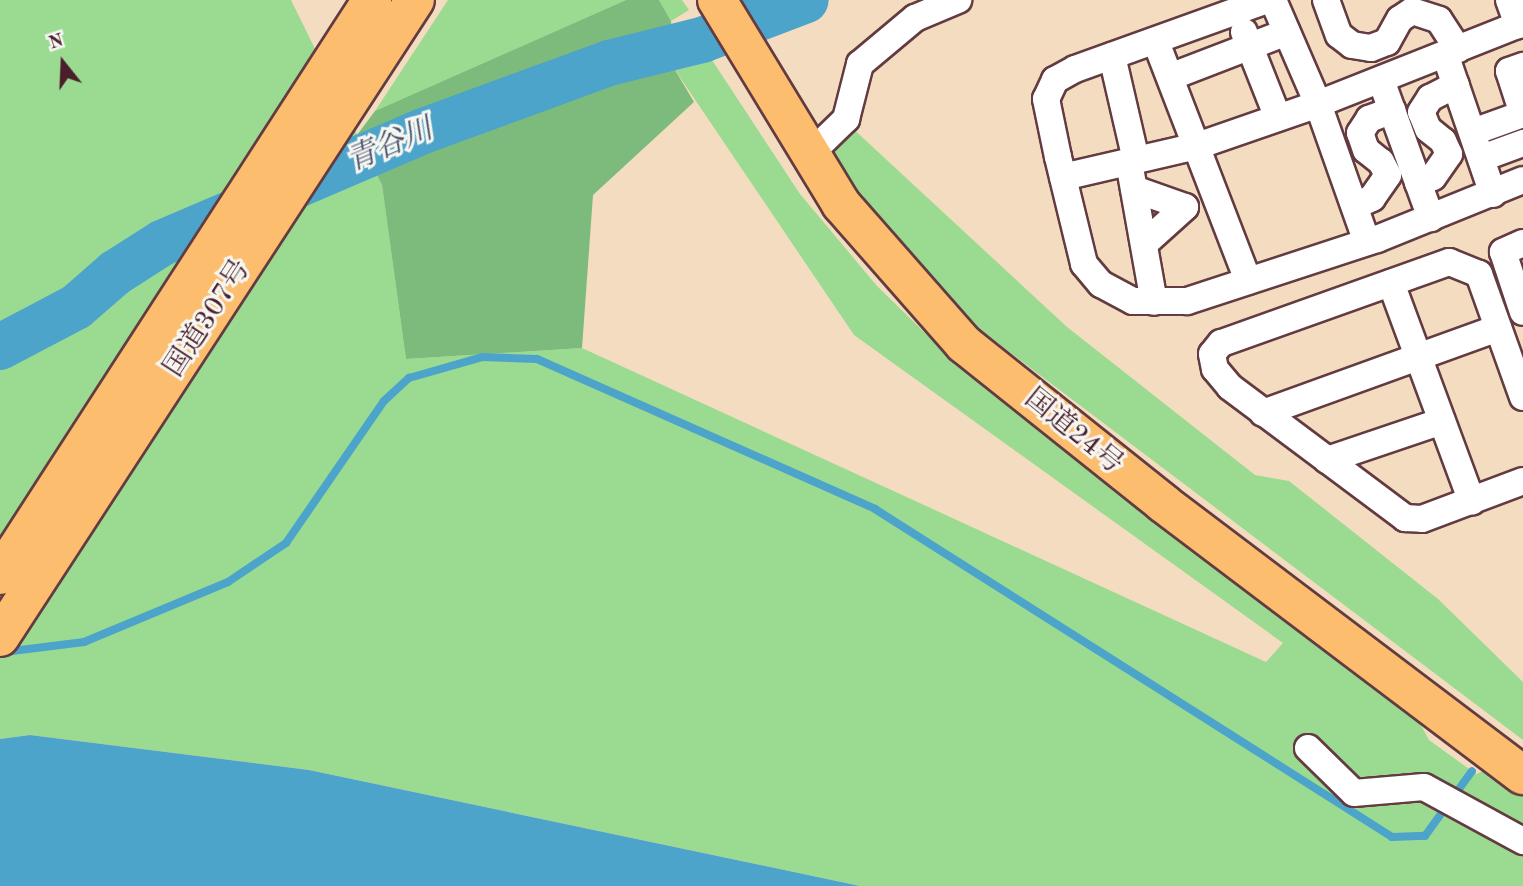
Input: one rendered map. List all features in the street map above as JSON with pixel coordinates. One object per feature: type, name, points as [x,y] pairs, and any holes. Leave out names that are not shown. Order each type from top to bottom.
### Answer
[{"type":"highway","name":"国道307号","points":[[0,575],[372,0]]},
{"type":"highway","name":"国道307号","points":[[0,638],[415,0]]},
{"type":"highway","name":"国道24号","points":[[717,0],[841,204],[964,344],[1163,503],[1523,775]]},
{"type":"street","points":[[809,155],[846,119],[860,64],[915,18],[958,0]]},
{"type":"street","points":[[1267,0],[1112,56],[1055,80],[1046,99],[1063,177],[1084,264],[1101,284],[1133,301],[1187,300],[1367,242],[1523,180]]},
{"type":"street","points":[[1273,0],[1318,104],[1367,242]]},
{"type":"street","points":[[1326,0],[1339,35],[1352,45],[1371,48],[1387,42],[1400,19],[1412,11],[1439,19],[1451,51],[1456,85],[1493,194]]},
{"type":"street","points":[[1063,177],[1197,146],[1381,80],[1521,24],[1509,0]]},
{"type":"street","points":[[1235,13],[1251,46],[1278,118]]},
{"type":"street","points":[[1170,76],[1287,32]]},
{"type":"street","points":[[1156,41],[1248,281]]},
{"type":"street","points":[[1112,56],[1134,103],[1134,189],[1154,302]]},
{"type":"street","points":[[1473,132],[1523,114],[1508,71],[1523,66]]},
{"type":"street","points":[[1381,80],[1431,218]]},
{"type":"street","points":[[1418,183],[1433,177],[1449,154],[1443,141],[1428,129],[1421,112],[1430,98],[1456,85]]},
{"type":"street","points":[[1355,206],[1372,198],[1388,175],[1381,162],[1366,150],[1360,133],[1369,119],[1392,110]]},
{"type":"street","points":[[1482,158],[1523,143]]},
{"type":"street","points":[[1134,189],[1185,207],[1144,244]]},
{"type":"street","points":[[1521,302],[1503,252],[1523,243]]},
{"type":"street","points":[[1523,397],[1479,274],[1464,265],[1450,262],[1222,343],[1212,354],[1215,369],[1264,412],[1405,518],[1422,519],[1523,481]]},
{"type":"street","points":[[1391,283],[1472,502]]},
{"type":"street","points":[[1264,412],[1498,328]]},
{"type":"street","points":[[1327,460],[1441,421]]},
{"type":"street","points":[[1308,748],[1354,793],[1424,787],[1523,841]]},
{"type":"green space","points":[[0,0],[291,0],[382,185],[406,359],[582,348],[1266,662],[1283,643],[854,335],[675,70],[712,60],[800,194],[877,286],[965,372],[1415,714],[1429,740],[1476,774],[1489,769],[1523,788],[1523,886],[860,886],[309,770],[30,735],[0,739]]},
{"type":"green space","points":[[448,0],[626,0],[375,111]]},
{"type":"green space","points":[[626,0],[659,0],[671,21],[675,70],[694,102],[593,195],[582,348],[406,359],[382,185],[357,135],[375,111]]},
{"type":"green space","points":[[659,0],[682,0],[689,10],[671,21]]},
{"type":"green space","points":[[849,125],[1067,327],[1255,475],[1289,481],[1438,599],[1523,682],[1523,740],[971,323],[823,155]]},
{"type":"water","points":[[30,735],[309,770],[860,886],[0,886],[0,739]]},
{"type":"waterway","name":"青谷川","points":[[0,347],[76,307],[115,273],[162,243],[426,130],[609,63],[702,40],[806,0]]},
{"type":"waterway","points":[[4,652],[84,642],[228,582],[286,543],[384,401],[409,378],[482,357],[537,359],[875,509],[1392,837],[1425,836],[1472,771]]}]
